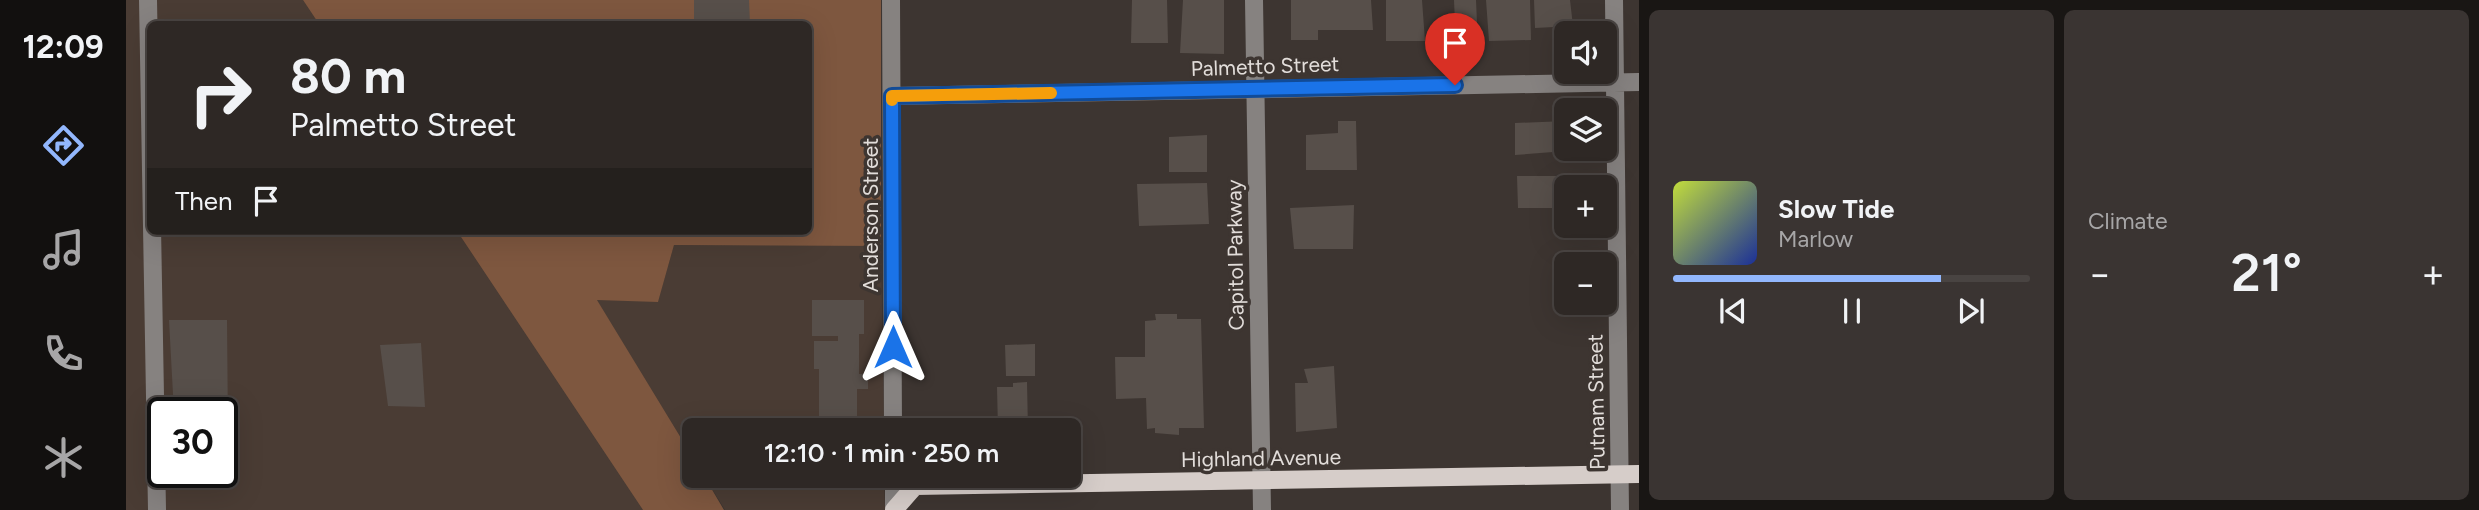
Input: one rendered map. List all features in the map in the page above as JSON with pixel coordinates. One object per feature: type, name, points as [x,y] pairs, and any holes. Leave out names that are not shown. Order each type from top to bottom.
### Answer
[{"type":"main road","name":"Highland Avenue","points":[[894,510],[915,485],[1639,474]]},
{"type":"street","points":[[148,0],[148,21]]},
{"type":"street","name":"Anderson Street","points":[[891,0],[893,418]]},
{"type":"street","name":"Capitol Parkway","points":[[1254,0],[1262,510]]},
{"type":"street","name":"Putnam Street","points":[[1614,0],[1614,21]]},
{"type":"street","name":"Palmetto Street","points":[[1617,82],[1639,82]]},
{"type":"street","name":"Palmetto Street","points":[[892,96],[1554,83]]},
{"type":"street","name":"Putnam Street","points":[[1614,84],[1620,510]]},
{"type":"street","points":[[152,235],[157,510]]},
{"type":"street","points":[[894,488],[894,510]]},
{"type":"shaded area","points":[[126,0],[303,0],[317,21],[147,21],[147,235],[460,235],[643,510],[126,510]]},
{"type":"shaded area","points":[[303,0],[881,0],[881,246],[674,245],[658,302],[597,300],[682,440],[682,488],[711,488],[724,510],[643,510],[460,235],[812,235],[812,21],[317,21]]},
{"type":"shaded area","points":[[674,245],[881,246],[884,418],[682,418],[682,440],[596,299],[658,301]]},
{"type":"shaded area","points":[[711,488],[884,488],[885,510],[725,510]]},
{"type":"building","points":[[694,0],[749,0],[750,21],[694,21]]},
{"type":"building","points":[[1132,0],[1167,0],[1168,43],[1131,43]]},
{"type":"building","points":[[1183,0],[1224,0],[1224,54],[1180,53]]},
{"type":"building","points":[[1291,0],[1371,0],[1373,30],[1318,30],[1318,40],[1291,40]]},
{"type":"building","points":[[1386,0],[1422,0],[1425,41],[1386,41]]},
{"type":"building","points":[[1454,0],[1476,0],[1477,23],[1455,23]]},
{"type":"building","points":[[1486,0],[1530,0],[1531,40],[1489,41]]},
{"type":"building","points":[[1534,0],[1570,0],[1572,21],[1554,21],[1554,27],[1535,28]]},
{"type":"building","points":[[1338,121],[1356,121],[1357,170],[1306,170],[1306,135],[1338,133]]},
{"type":"building","points":[[1554,121],[1554,152],[1515,155],[1515,123]]},
{"type":"building","points":[[1207,135],[1207,172],[1169,172],[1169,137]]},
{"type":"building","points":[[1517,176],[1554,176],[1554,208],[1518,208]]},
{"type":"building","points":[[1207,183],[1209,224],[1139,226],[1137,184]]},
{"type":"building","points":[[1354,205],[1353,249],[1294,249],[1290,208]]},
{"type":"building","points":[[812,300],[864,300],[864,334],[859,334],[859,374],[868,374],[868,389],[857,389],[857,418],[819,418],[819,369],[814,369],[814,341],[838,341],[838,336],[812,336]]},
{"type":"building","points":[[1155,314],[1177,314],[1177,319],[1201,319],[1204,428],[1179,428],[1179,435],[1155,433],[1155,428],[1147,429],[1146,398],[1116,399],[1115,357],[1145,357],[1145,321],[1156,320]]},
{"type":"building","points":[[169,320],[227,320],[228,397],[173,397]]},
{"type":"building","points":[[421,343],[425,407],[388,406],[380,345]]},
{"type":"building","points":[[1035,344],[1035,376],[1006,376],[1005,345]]},
{"type":"building","points":[[1334,366],[1337,428],[1296,432],[1295,383],[1308,383],[1304,369]]},
{"type":"building","points":[[1027,382],[1028,418],[998,418],[997,387],[1013,387],[1013,383]]},
{"type":"slow traffic","points":[[892,100],[892,96],[929,94],[1051,93]]},
{"type":"route","points":[[893,347],[892,96],[1455,85]]}]
